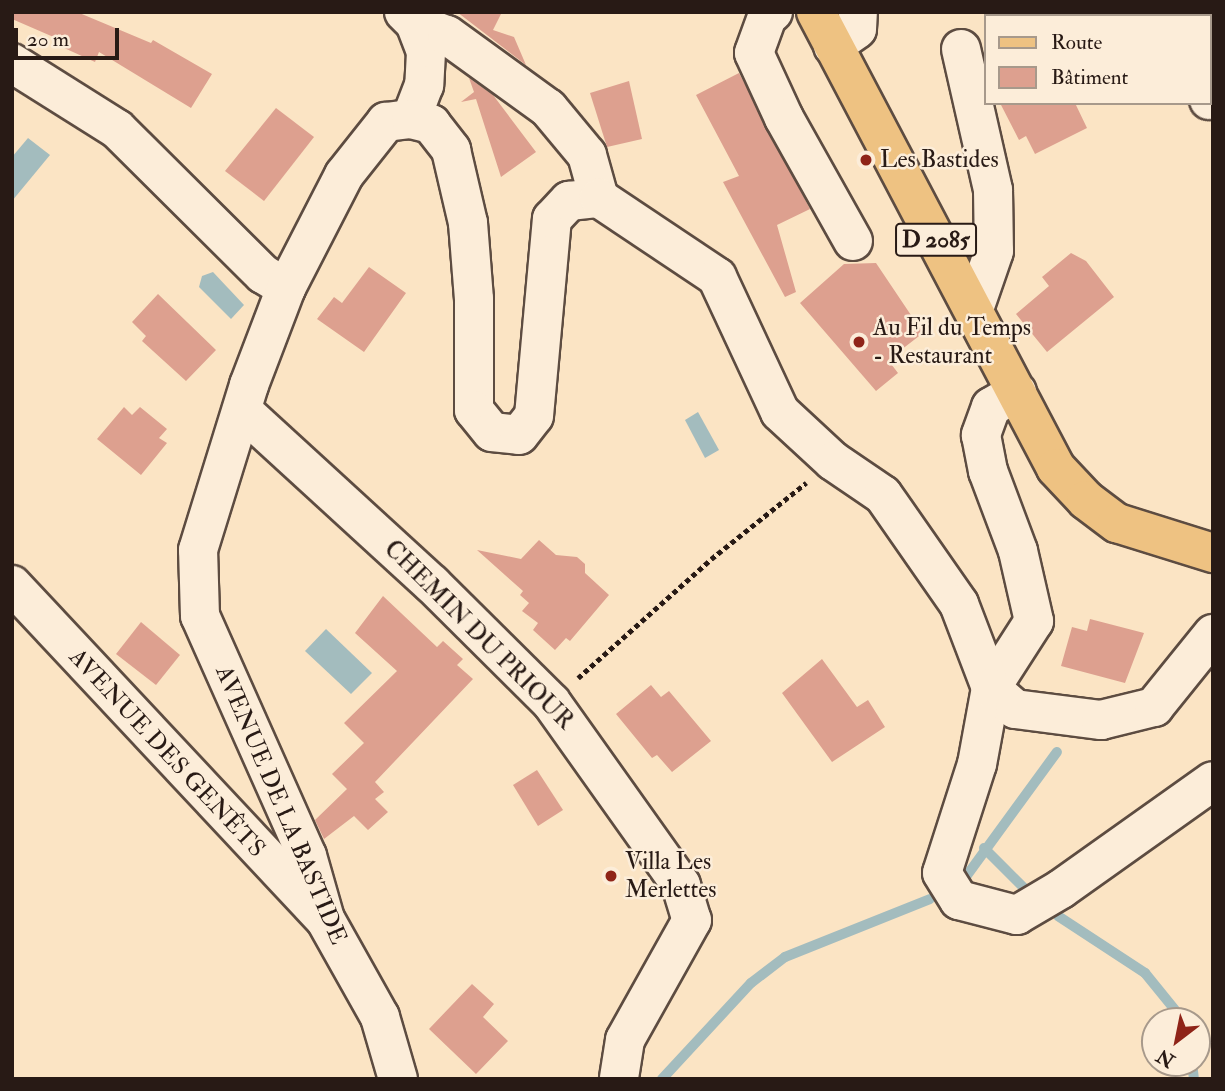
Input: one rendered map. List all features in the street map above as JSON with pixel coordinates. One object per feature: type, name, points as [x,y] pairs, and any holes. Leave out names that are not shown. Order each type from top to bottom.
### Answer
[{"type":"main road","name":"D 2085","points":[[816,12],[1056,468],[1086,499],[1117,523],[1149,536],[1213,553]]},
{"type":"street","points":[[773,12],[767,17],[754,53],[784,118],[853,241]]},
{"type":"street","points":[[833,46],[857,29],[858,12]]},
{"type":"street","points":[[410,18],[426,52],[424,85],[411,118],[431,124],[451,150],[468,223],[474,299],[474,410],[492,432],[519,435],[534,416],[552,219],[569,201],[599,198],[717,277],[780,412],[833,461],[883,495],[959,604],[991,688],[1015,709],[1101,720],[1154,707],[1213,634]]},
{"type":"street","points":[[410,18],[447,35],[548,108],[587,155],[599,198]]},
{"type":"street","points":[[961,49],[993,190],[993,251],[974,309]]},
{"type":"street","points":[[12,63],[117,129],[263,274],[286,288]]},
{"type":"street","name":"AVENUE DE LA BASTIDE","points":[[398,1079],[380,1017],[325,919],[307,856],[200,616],[198,550],[286,288],[344,176],[386,122],[411,118]]},
{"type":"street","points":[[1017,392],[991,407],[981,435],[988,471],[1018,551],[1034,621],[991,688],[977,764],[942,873],[960,900],[1017,915],[1061,889],[1213,781]]},
{"type":"street","name":"CHEMIN DU PRIOUR","points":[[243,411],[432,584],[551,702],[681,885],[692,920],[625,1040],[619,1079]]},
{"type":"street","name":"AVENUE DES GENÊTS","points":[[12,585],[325,919]]},
{"type":"path","points":[[551,702],[711,559],[810,480]]},
{"type":"water","points":[[28,138],[50,155],[12,201],[12,157]]},
{"type":"water","points":[[213,272],[244,305],[231,319],[199,287],[202,276]]},
{"type":"water","points":[[698,412],[719,450],[705,458],[685,420]]},
{"type":"water","points":[[326,629],[372,673],[351,694],[305,651]]},
{"type":"building","points":[[12,12],[77,12],[151,43],[153,40],[212,74],[191,108],[99,52],[95,62],[62,47],[65,42],[12,19]]},
{"type":"building","points":[[457,12],[502,12],[493,30],[514,37],[526,65]]},
{"type":"building","points":[[739,73],[810,209],[777,225],[796,292],[785,297],[723,182],[739,176],[696,95]]},
{"type":"building","points":[[469,78],[493,95],[536,152],[501,177],[476,99],[461,102],[474,92]]},
{"type":"building","points":[[629,81],[642,139],[607,147],[590,93]]},
{"type":"building","points":[[1001,105],[1076,105],[1087,128],[1035,154],[1026,136],[1019,140]]},
{"type":"building","points":[[276,108],[314,137],[264,201],[225,171]]},
{"type":"building","points":[[1071,253],[1086,261],[1114,297],[1047,352],[1016,314],[1049,286],[1042,277]]},
{"type":"building","points":[[876,263],[923,333],[888,360],[898,373],[876,391],[800,303],[844,264]]},
{"type":"building","points":[[369,267],[406,293],[364,352],[317,319],[334,297],[342,303]]},
{"type":"building","points":[[158,294],[216,350],[186,381],[142,341],[146,336],[132,322]]},
{"type":"building","points":[[124,407],[132,415],[140,407],[167,429],[159,438],[167,443],[141,475],[97,439]]},
{"type":"building","points":[[539,540],[556,555],[577,557],[585,564],[585,573],[609,595],[570,641],[566,638],[555,650],[533,630],[538,623],[522,611],[529,603],[520,595],[523,591],[477,550],[521,559]]},
{"type":"building","points":[[383,596],[437,647],[443,641],[463,659],[457,665],[473,679],[375,782],[384,792],[375,799],[388,812],[368,830],[354,816],[324,839],[315,820],[347,789],[332,774],[364,743],[344,723],[397,671],[355,633]]},
{"type":"building","points":[[1090,619],[1144,633],[1125,683],[1061,666],[1072,627],[1087,631]]},
{"type":"building","points":[[141,622],[180,655],[156,685],[116,654]]},
{"type":"building","points":[[822,659],[857,707],[868,700],[885,727],[832,762],[782,693]]},
{"type":"building","points":[[651,685],[661,697],[669,691],[711,741],[672,772],[657,755],[652,758],[616,714]]},
{"type":"building","points":[[537,770],[563,810],[538,826],[513,785]]},
{"type":"building","points":[[472,984],[494,1004],[483,1017],[508,1041],[476,1074],[429,1029]]},
{"type":"waterway","points":[[965,878],[1057,752]]},
{"type":"waterway","points":[[984,848],[1024,888]]},
{"type":"waterway","points":[[662,1079],[751,983],[785,957],[930,899]]},
{"type":"waterway","points":[[1058,916],[1145,973],[1173,1007]]},
{"type":"place","name":"Les Bastides","points":[[866,160]]},
{"type":"place","name":"Au Fil du Temps - Restaurant","points":[[859,342]]},
{"type":"place","name":"Villa Les Merlettes","points":[[611,876]]}]
